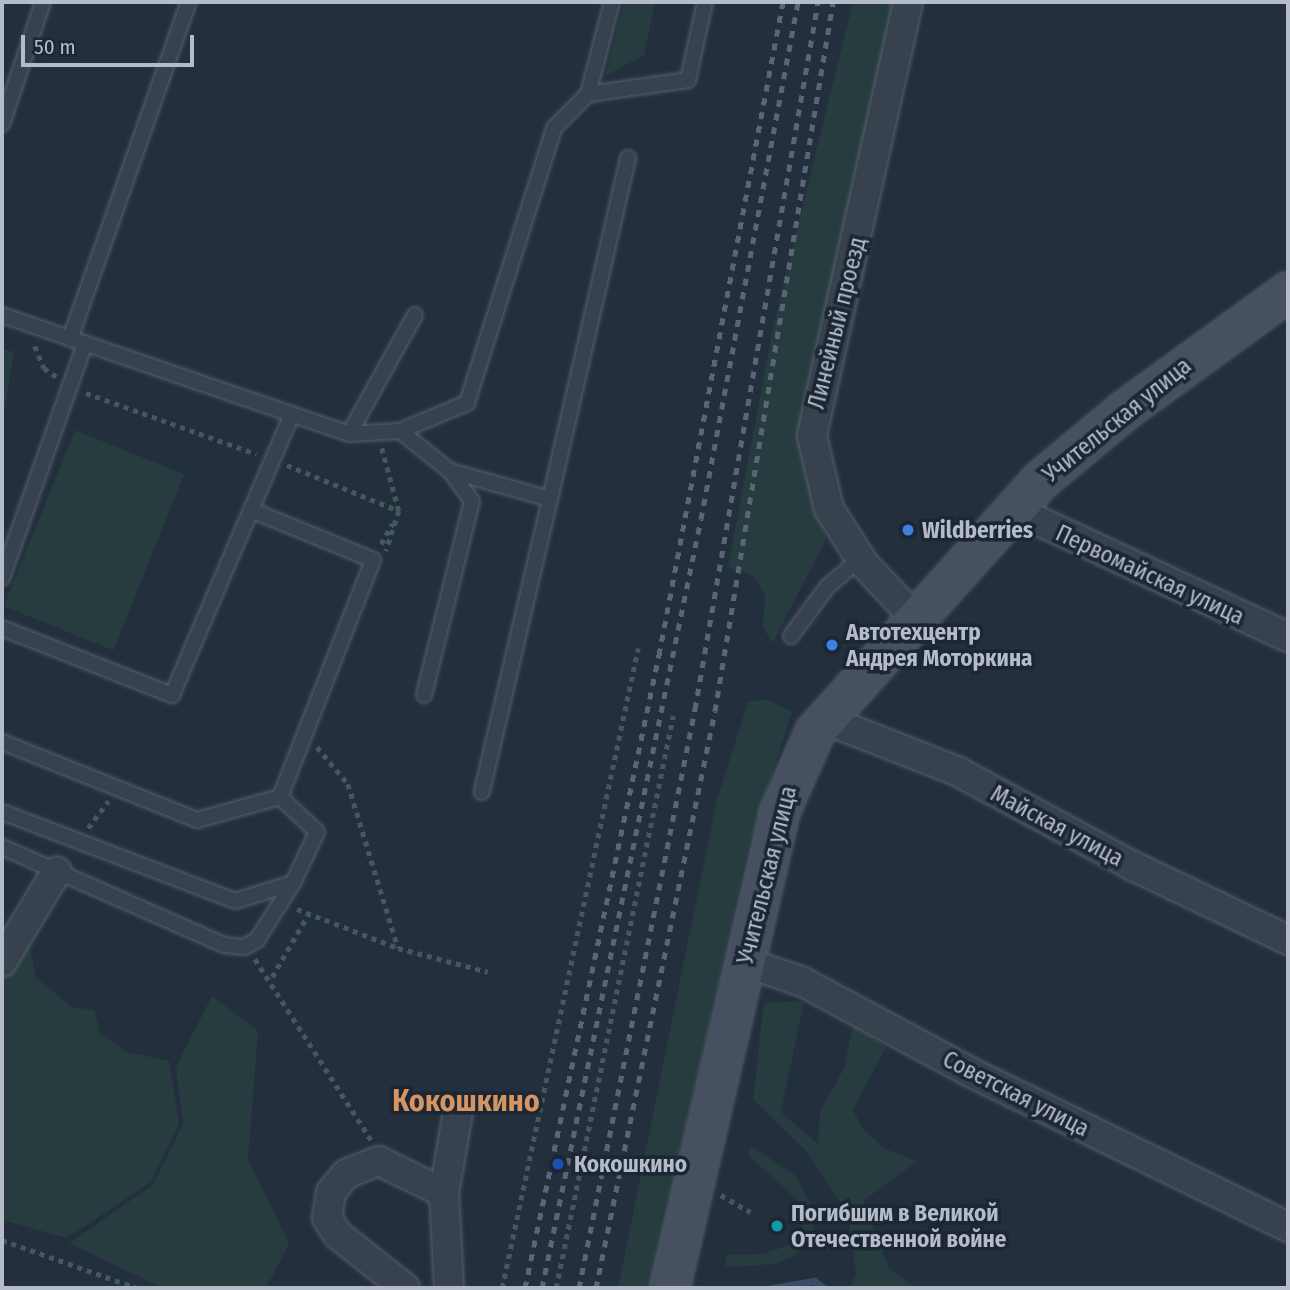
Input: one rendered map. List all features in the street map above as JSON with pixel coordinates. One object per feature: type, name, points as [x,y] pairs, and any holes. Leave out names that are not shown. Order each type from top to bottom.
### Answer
[{"type":"street","name":"Линейный проезд","points":[[908,2],[874,174],[813,414],[822,494],[860,559],[914,617]]},
{"type":"street","name":"Учительская улица","points":[[670,1288],[779,814],[824,719],[1013,509],[1124,411],[1288,292]]},
{"type":"street","name":"Первомайская улица","points":[[1013,509],[1288,637]]},
{"type":"street","name":"Майская улица","points":[[824,719],[957,771],[1133,866],[1288,940]]},
{"type":"street","points":[[2,962],[57,871]]},
{"type":"street","name":"Советская улица","points":[[744,962],[803,982],[979,1077],[1288,1227]]},
{"type":"street","points":[[449,1288],[444,1194],[458,1112]]},
{"type":"street","points":[[405,1288],[338,1236],[327,1218],[331,1192],[346,1174],[379,1161],[444,1194]]},
{"type":"lane","points":[[2,124],[43,2]]},
{"type":"lane","points":[[70,339],[189,2]]},
{"type":"lane","points":[[2,315],[349,434],[400,431],[467,403],[554,128],[587,94],[612,2]]},
{"type":"lane","points":[[587,94],[688,80],[705,2]]},
{"type":"lane","points":[[482,792],[628,158]]},
{"type":"lane","points":[[349,434],[415,315]]},
{"type":"lane","points":[[2,578],[85,343]]},
{"type":"lane","points":[[2,628],[172,695],[292,414]]},
{"type":"lane","points":[[400,431],[450,471],[472,501],[424,695]]},
{"type":"lane","points":[[450,471],[550,499]]},
{"type":"lane","points":[[251,510],[373,560],[280,797]]},
{"type":"lane","points":[[791,636],[827,587],[860,559]]},
{"type":"lane","points":[[2,742],[197,820],[280,797]]},
{"type":"lane","points":[[2,847],[223,945],[244,947],[257,940],[293,883],[317,832],[280,797]]},
{"type":"lane","points":[[2,812],[235,901],[293,883]]},
{"type":"path","points":[[34,342],[44,368],[70,387],[274,460],[399,511]]},
{"type":"path","points":[[373,560],[399,511],[378,432]]},
{"type":"path","points":[[502,1288],[638,649]]},
{"type":"path","points":[[556,1288],[673,716]]},
{"type":"path","points":[[316,746],[348,785],[398,948]]},
{"type":"path","points":[[376,1147],[272,976],[308,915],[398,948],[488,972]]},
{"type":"path","points":[[711,1189],[751,1212]]},
{"type":"path","points":[[2,1240],[137,1288]]},
{"type":"green space","points":[[624,2],[655,2],[644,55],[605,76]]},
{"type":"green space","points":[[853,2],[898,2],[801,413],[800,450],[826,539],[773,643],[763,628],[765,596],[755,577],[728,567],[774,323]]},
{"type":"green space","points":[[2,349],[14,352],[2,424]]},
{"type":"green space","points":[[75,430],[184,474],[113,650],[4,606]]},
{"type":"green space","points":[[767,699],[792,712],[748,848],[650,1288],[618,1288],[716,803],[748,702]]},
{"type":"green space","points":[[26,930],[36,977],[71,1007],[94,1010],[100,1033],[127,1052],[169,1061],[179,1124],[151,1182],[67,1238],[2,1220],[2,973]]},
{"type":"green space","points":[[212,996],[258,1031],[248,1159],[289,1244],[266,1288],[163,1288],[69,1243],[153,1185],[183,1124],[176,1067]]},
{"type":"green space","points":[[804,1001],[781,1112],[818,1144],[820,1112],[844,1068],[853,1025],[886,1047],[853,1110],[863,1129],[885,1149],[917,1161],[863,1201],[889,1268],[915,1288],[849,1288],[856,1275],[848,1214],[806,1151],[753,1099],[764,1003]]},
{"type":"green space","points":[[751,1146],[796,1176],[815,1214],[814,1230],[793,1257],[776,1264],[725,1267],[726,1255],[763,1254],[789,1245],[802,1230],[802,1204],[748,1155]]},
{"type":"waterway","points":[[772,1288],[814,1281],[824,1288]]},
{"type":"railway","points":[[525,1288],[659,655],[783,2]]},
{"type":"railway","points":[[542,1288],[701,519],[798,2]]},
{"type":"railway","points":[[579,1288],[695,709],[818,2]]},
{"type":"railway","points":[[596,1288],[715,711],[833,2]]},
{"type":"place","name":"Wildberries","points":[[908,530]]},
{"type":"place","name":"Автотехцентр Андрея Моторкина","points":[[832,645]]},
{"type":"place","name":"Кокошкино","points":[[558,1164]]},
{"type":"place","name":"Погибшим в Великой Отечественной войне","points":[[777,1226]]},
{"type":"district","name":"Кокошкино","points":[[466,1101]]}]
